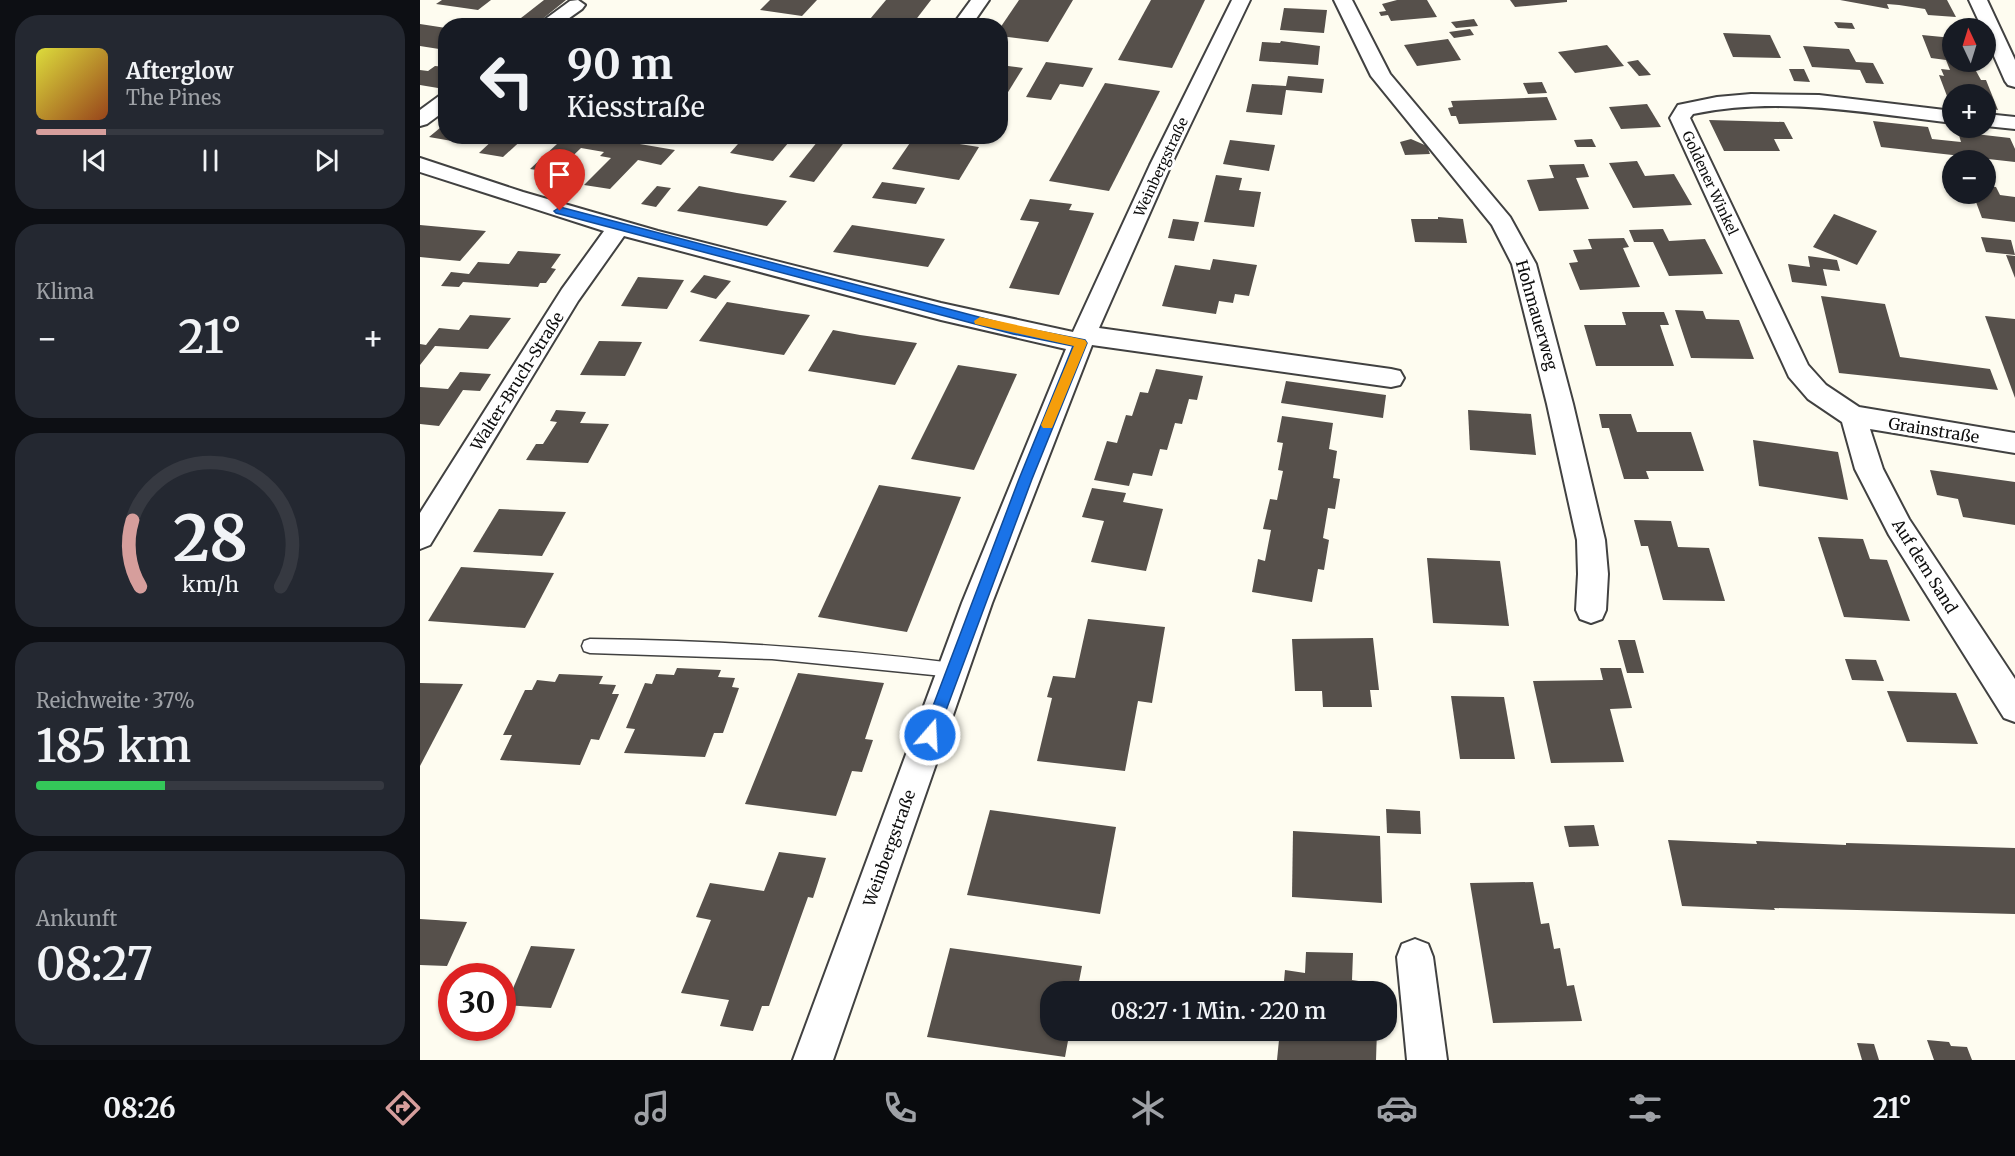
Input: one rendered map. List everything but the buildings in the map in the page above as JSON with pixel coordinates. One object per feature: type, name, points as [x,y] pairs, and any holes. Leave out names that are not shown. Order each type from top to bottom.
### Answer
[{"type":"street","points":[[967,18],[980,0]]},
{"type":"street","name":"Weinbergstraße","points":[[813,1060],[953,670],[1082,339],[1129,234],[1241,0]]},
{"type":"street","name":"Hohmauerweg","points":[[1343,0],[1381,76],[1502,222],[1524,264],[1560,404],[1591,540],[1593,574],[1591,610]]},
{"type":"street","points":[[1978,0],[2015,81]]},
{"type":"street","points":[[557,18],[576,5]]},
{"type":"street","name":"Goldener Winkel","points":[[1854,416],[1817,392],[1798,370],[1680,118],[1685,108],[1710,102],[1741,99],[1808,102],[1942,116]]},
{"type":"street","points":[[420,120],[438,106]]},
{"type":"street","points":[[1996,121],[2015,123]]},
{"type":"street","points":[[420,165],[500,194],[619,228],[1013,330],[1391,378]]},
{"type":"street","name":"Walter-Bruch-Straße","points":[[420,537],[590,265],[619,228]]},
{"type":"street","name":"Grainstraße","points":[[1854,416],[2015,443]]},
{"type":"street","name":"Auf dem Sand","points":[[1854,416],[1869,470],[1899,527],[2015,707]]},
{"type":"street","points":[[1415,957],[1427,1060]]},
{"type":"lane","points":[[590,646],[689,646],[828,656],[953,670]]},
{"type":"slow traffic","points":[[980,321],[1081,343],[1048,425]]},
{"type":"route","points":[[560,211],[1013,330],[1081,343],[1026,479],[930,735]]}]
